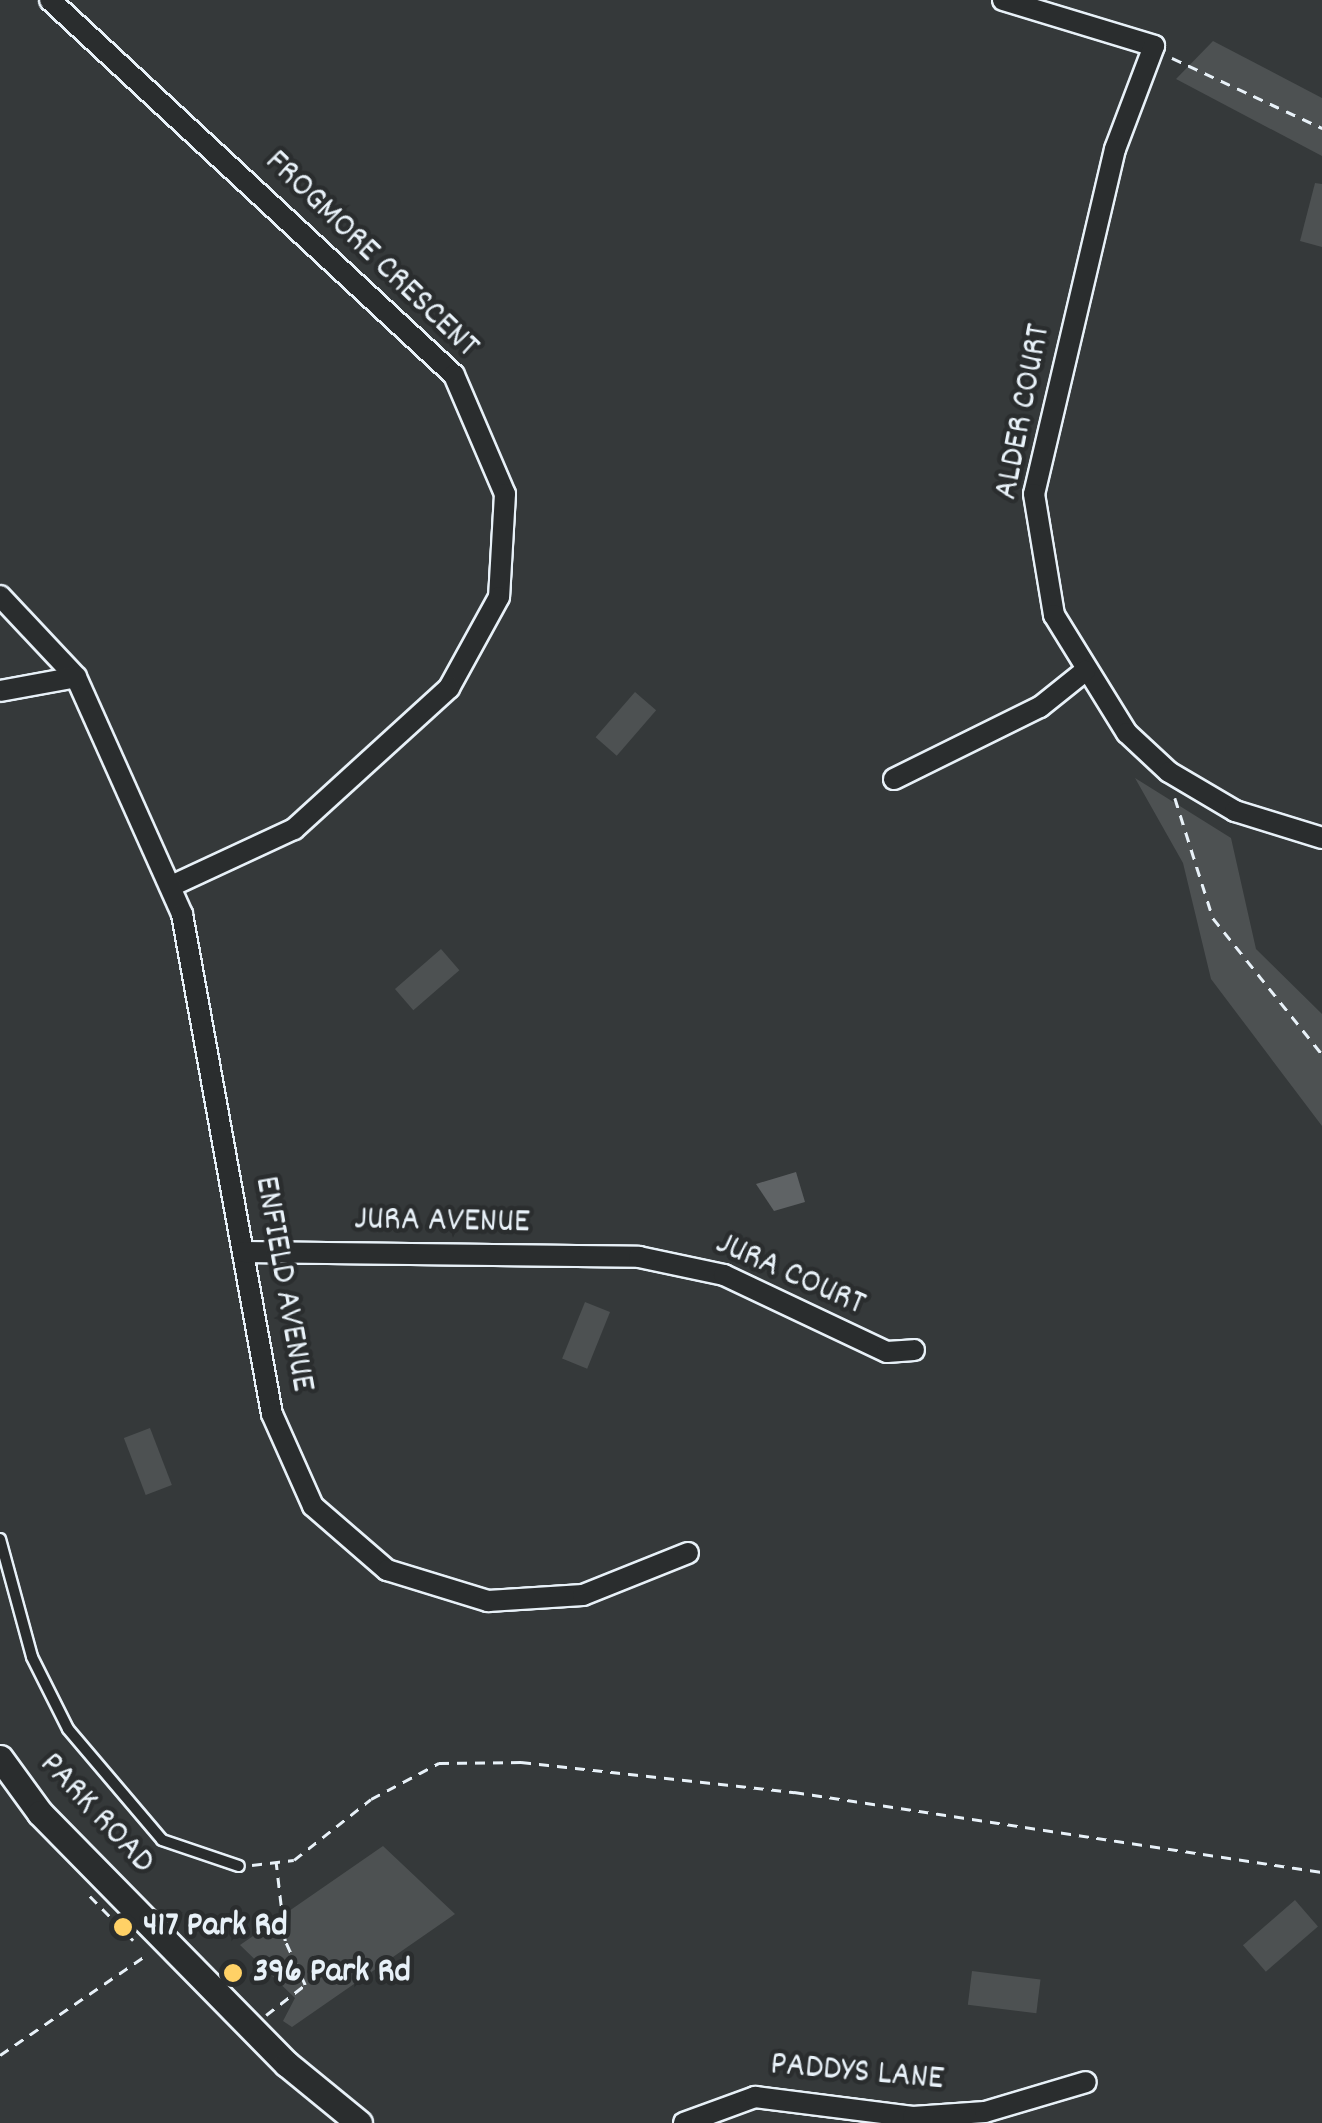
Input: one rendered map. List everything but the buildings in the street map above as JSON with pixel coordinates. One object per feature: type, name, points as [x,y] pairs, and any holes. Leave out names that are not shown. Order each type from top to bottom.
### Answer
[{"type":"street","name":"FROGMORE CRESCENT","points":[[50,0],[454,375],[506,494],[498,598],[450,688],[294,829],[171,886]]},
{"type":"street","points":[[1002,0],[1154,46]]},
{"type":"street","name":"ALDER COURT","points":[[1154,46],[1115,150],[1034,494],[1038,559],[1086,672],[1127,734],[1168,772],[1235,812],[1322,838]]},
{"type":"street","name":"ENFIELD AVENUE","points":[[0,596],[76,678],[171,886],[191,950],[272,1414],[296,1480],[374,1561],[438,1592],[519,1603],[616,1586],[688,1552]]},
{"type":"street","points":[[894,779],[1040,708],[1086,672]]},
{"type":"street","points":[[0,691],[76,678]]},
{"type":"street","name":"JURA AVENUE","points":[[244,1252],[640,1257]]},
{"type":"street","name":"JURA COURT","points":[[640,1257],[724,1275],[887,1352],[914,1350]]},
{"type":"street","name":"PARK ROAD","points":[[0,1758],[40,1813],[251,2026],[359,2123]]},
{"type":"street","name":"PADDYS LANE","points":[[684,2123],[755,2096],[913,2117],[985,2112],[1086,2082]]},
{"type":"lane","points":[[0,1539],[32,1657],[68,1728],[162,1840],[239,1866]]},
{"type":"path","points":[[1154,46],[1207,82],[1251,89],[1322,128]]},
{"type":"path","points":[[1168,772],[1212,918],[1322,1054]]},
{"type":"path","points":[[239,1866],[294,1860],[371,1800],[439,1763],[521,1762],[794,1792],[1322,1872]]},
{"type":"path","points":[[251,2026],[306,1985],[285,1941],[276,1862]]},
{"type":"path","points":[[0,2054],[169,1939]]},
{"type":"shaded area","points":[[1213,41],[1322,98],[1322,156],[1176,79]]},
{"type":"shaded area","points":[[1315,183],[1322,184],[1322,247],[1300,241]]},
{"type":"shaded area","points":[[635,692],[656,710],[617,756],[596,737]]},
{"type":"shaded area","points":[[1135,778],[1231,838],[1256,949],[1322,1014],[1322,1126],[1211,979],[1183,863]]},
{"type":"shaded area","points":[[441,949],[459,970],[413,1010],[395,989]]},
{"type":"shaded area","points":[[585,1302],[610,1312],[587,1369],[562,1359]]},
{"type":"shaded area","points":[[150,1428],[172,1485],[146,1495],[124,1438]]},
{"type":"shaded area","points":[[383,1846],[455,1914],[292,2027],[283,2021],[295,1998],[240,1945]]},
{"type":"shaded area","points":[[1295,1900],[1318,1926],[1266,1972],[1243,1945]]},
{"type":"shaded area","points":[[972,1971],[1040,1979],[1036,2013],[968,2005]]},
{"type":"place","name":"417 Park Rd","points":[[123,1927]]},
{"type":"place","name":"396 Park Rd","points":[[233,1973]]}]
